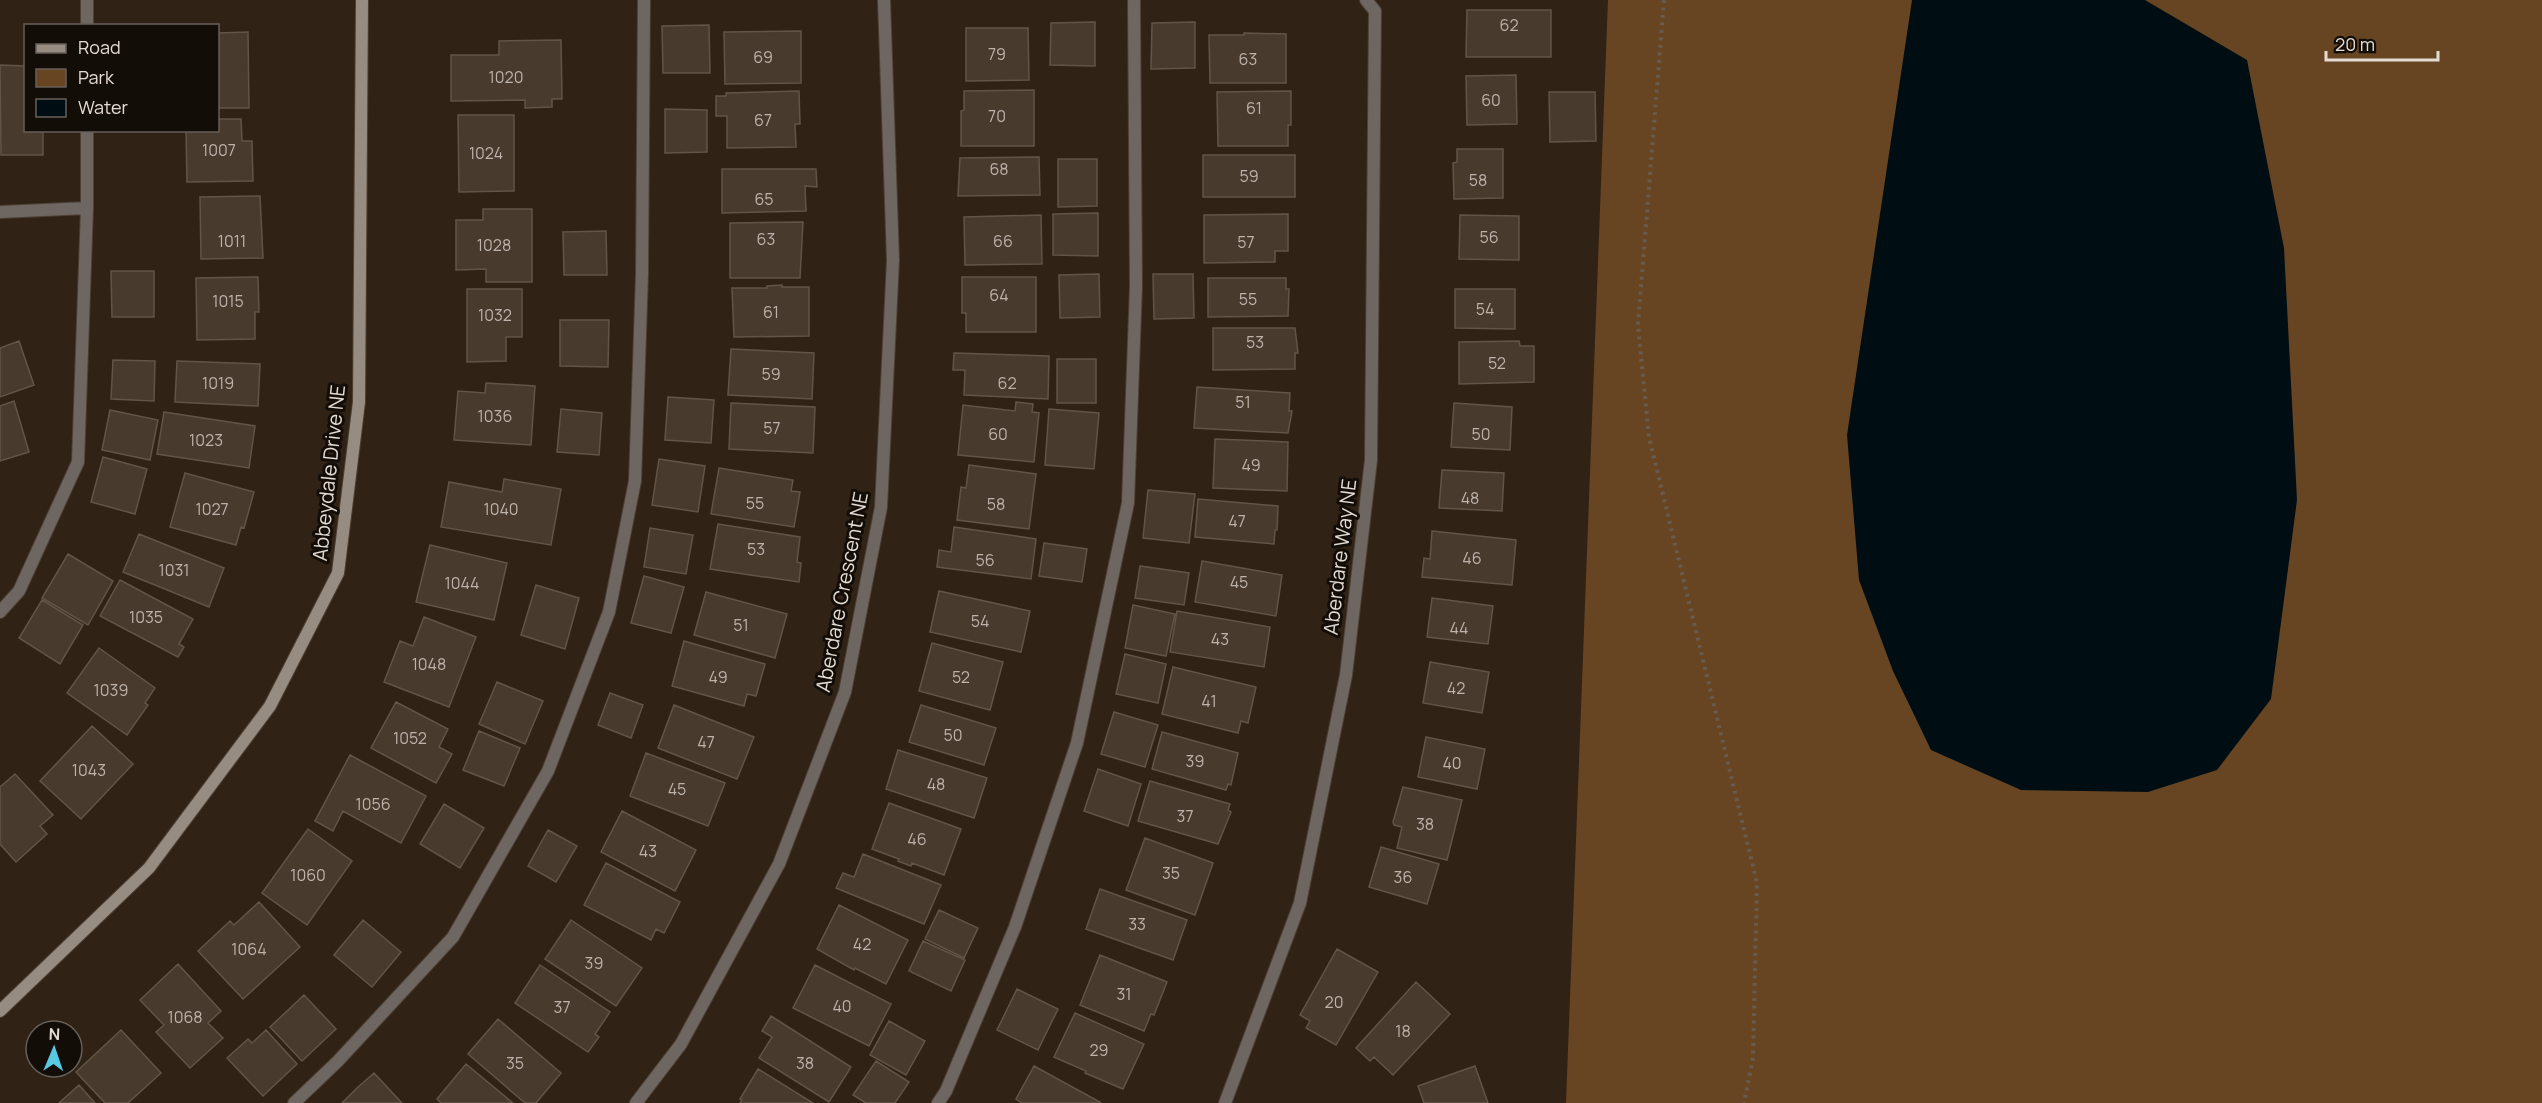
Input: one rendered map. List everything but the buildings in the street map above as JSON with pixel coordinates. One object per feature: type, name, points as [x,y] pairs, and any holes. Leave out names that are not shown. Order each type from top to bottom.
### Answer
[{"type":"street","points":[[87,0],[87,24]]},
{"type":"street","name":"Abbeydale Drive NE","points":[[0,1011],[149,868],[270,706],[338,573],[359,402],[362,0]]},
{"type":"street","points":[[294,1103],[338,1061],[453,937],[548,771],[609,612],[635,481],[642,274],[644,0]]},
{"type":"street","name":"Aberdare Crescent NE","points":[[636,1103],[681,1044],[779,864],[845,692],[881,507],[892,260],[884,0]]},
{"type":"street","points":[[938,1103],[946,1091],[1015,927],[1077,743],[1128,503],[1136,286],[1134,0]]},
{"type":"street","name":"Aberdare Way NE","points":[[1225,1103],[1300,903],[1346,675],[1371,460],[1375,11],[1366,0]]},
{"type":"street","points":[[0,612],[18,591],[78,462],[87,208],[87,132]]},
{"type":"street","points":[[0,212],[87,208]]},
{"type":"path","points":[[1664,0],[1638,325],[1649,436],[1757,884],[1753,1058],[1744,1103]]},
{"type":"green space","points":[[1608,0],[2542,0],[2542,1103],[1566,1103]]},
{"type":"water","points":[[1912,0],[2145,0],[2247,60],[2284,248],[2297,500],[2271,699],[2217,770],[2148,792],[2021,790],[1931,750],[1893,671],[1859,580],[1847,435]]}]
